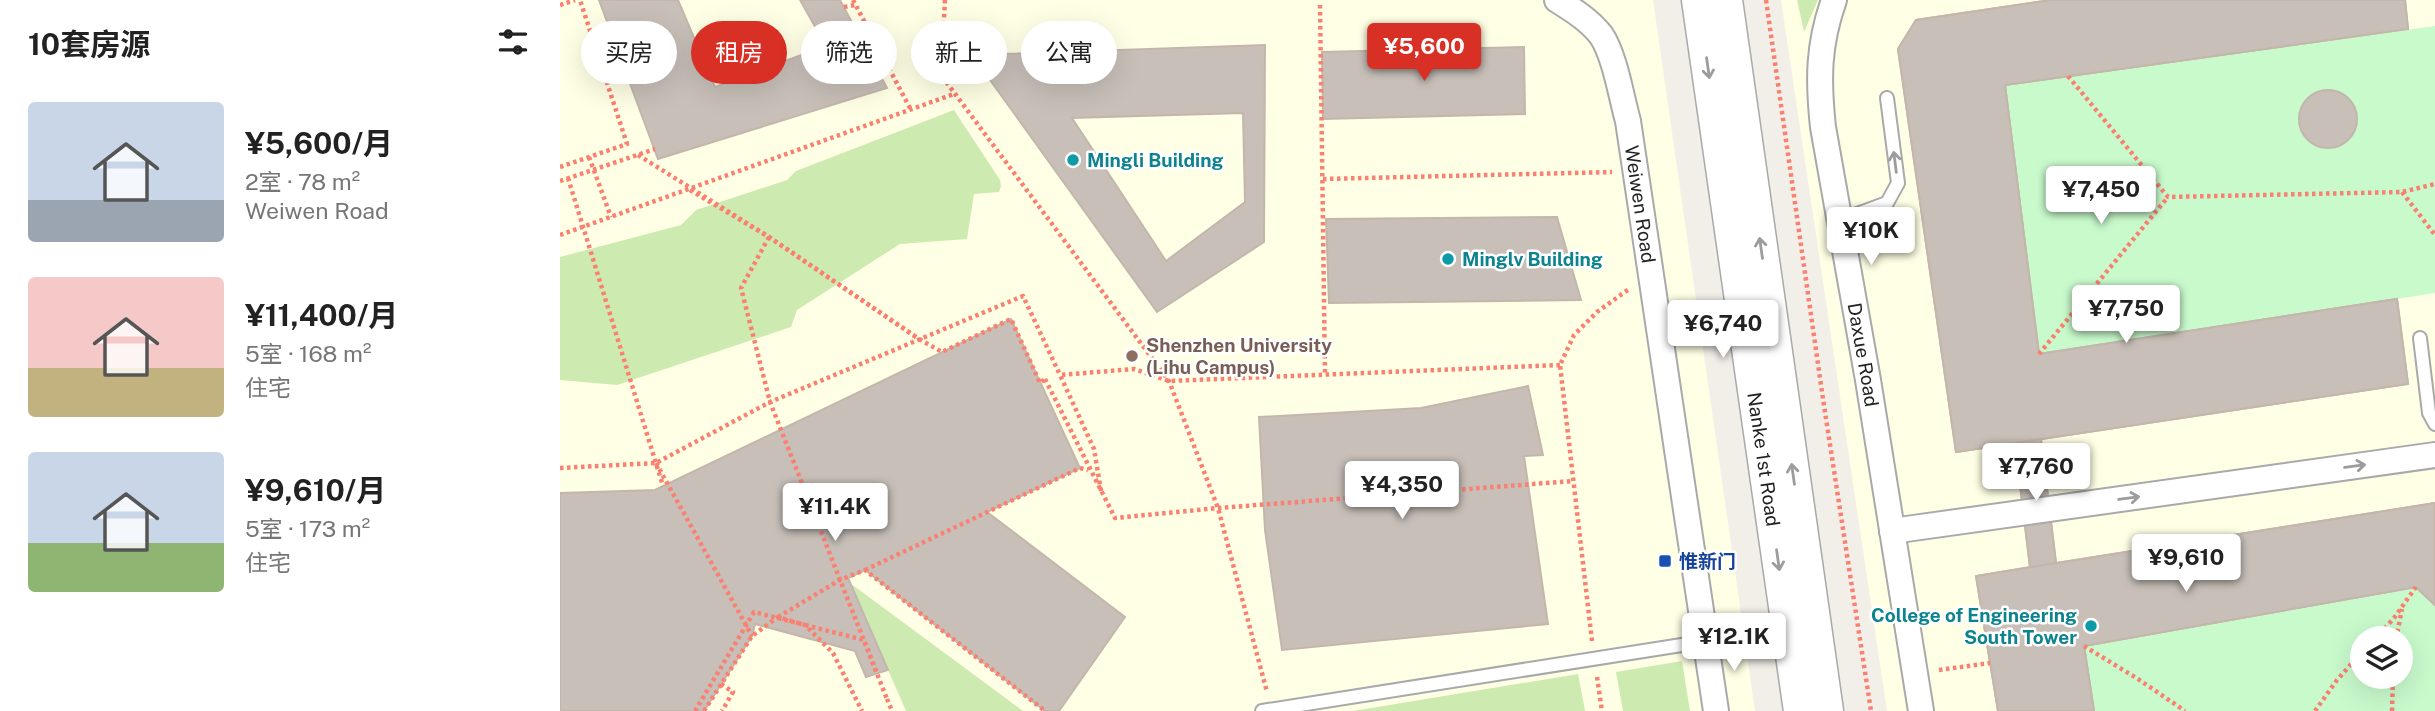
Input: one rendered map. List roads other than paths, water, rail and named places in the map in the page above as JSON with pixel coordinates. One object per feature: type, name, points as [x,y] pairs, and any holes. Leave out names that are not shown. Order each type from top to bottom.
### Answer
[{"type":"street","name":"Weiwen Road","points":[[1557,0],[1584,17],[1602,37],[1628,121],[1716,711]]},
{"type":"street","name":"Nanke 1st Road","points":[[1698,0],[1807,708]]},
{"type":"street","name":"Nanke 1st Road","points":[[1726,0],[1807,708]]},
{"type":"street","name":"Daxue Road","points":[[1834,0],[1825,24],[1820,50],[1819,90],[1823,127],[1921,711]]},
{"type":"street","points":[[1892,531],[2435,455]]},
{"type":"lane","points":[[1840,220],[1887,203],[1898,183],[1887,98]]},
{"type":"lane","points":[[2420,338],[2429,413],[2435,424]]},
{"type":"lane","points":[[1267,710],[1707,641]]},
{"type":"place","name":"Mingli Building","points":[[1073,160]]},
{"type":"place","name":"Minglv Building","points":[[1448,259]]},
{"type":"place","name":"Shenzhen University (Lihu Campus)","points":[[1132,356]]},
{"type":"place","name":"惟新门","points":[[1665,561]]},
{"type":"place","name":"College of Engineering South Tower","points":[[2091,626]]}]
